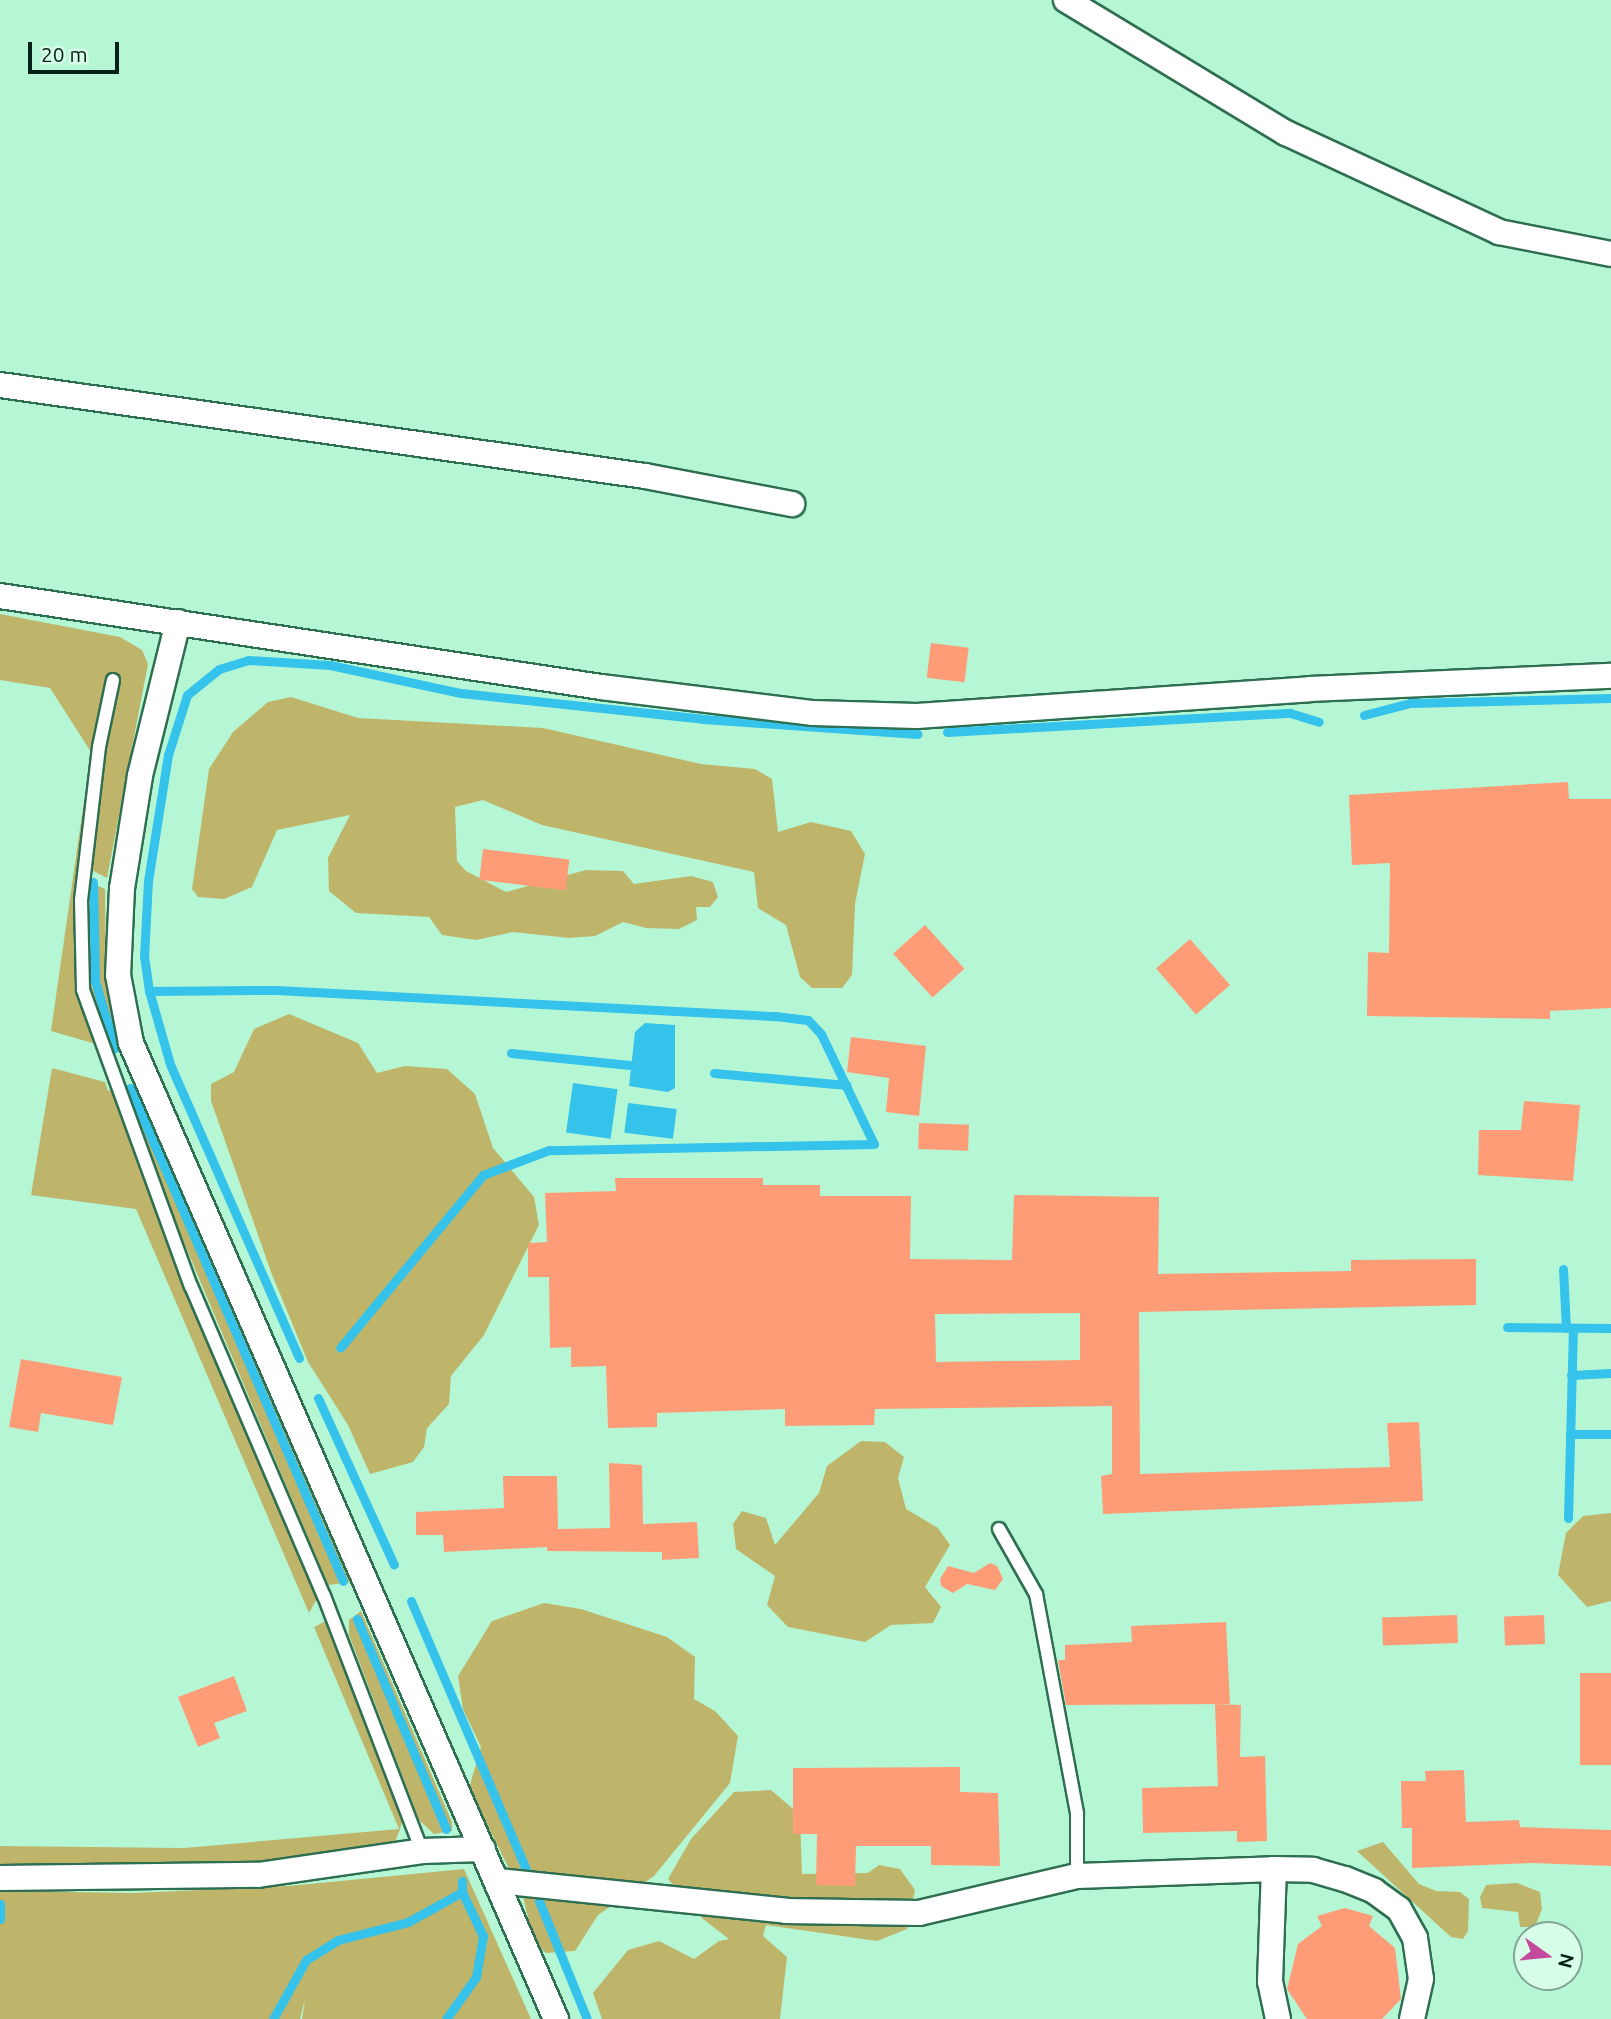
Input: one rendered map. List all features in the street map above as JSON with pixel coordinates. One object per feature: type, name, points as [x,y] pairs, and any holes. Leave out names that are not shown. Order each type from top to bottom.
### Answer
[{"type":"street","points":[[1066,0],[1286,133],[1499,232],[1611,254]]},
{"type":"street","points":[[0,385],[645,477],[792,504]]},
{"type":"street","points":[[0,596],[601,687],[813,713],[917,716],[1310,689],[1611,676]]},
{"type":"street","points":[[178,622],[140,776],[122,888],[118,975],[131,1043],[556,2019]]},
{"type":"street","points":[[0,1878],[258,1875],[422,1851],[483,1849]]},
{"type":"street","points":[[1274,1869],[1270,1982],[1278,2019]]},
{"type":"street","points":[[498,1881],[786,1911],[919,1913],[1077,1876],[1313,1870],[1374,1891],[1399,1909],[1415,1938],[1421,1979],[1412,2019]]},
{"type":"lane","points":[[113,680],[99,747],[80,900],[83,990],[191,1286],[327,1603],[422,1851]]},
{"type":"lane","points":[[999,1529],[1036,1594],[1077,1814],[1077,1876]]},
{"type":"shaded area","points":[[0,614],[120,637],[142,650],[148,664],[107,878],[82,865],[80,995],[96,1044],[51,1031],[91,752],[50,688],[0,680]]},
{"type":"shaded area","points":[[291,697],[358,718],[543,728],[701,764],[755,769],[772,779],[778,832],[811,822],[851,831],[865,854],[855,904],[852,975],[842,988],[812,988],[800,977],[786,925],[758,908],[754,872],[542,825],[483,800],[455,807],[457,861],[466,871],[506,892],[586,870],[623,871],[634,884],[691,876],[713,882],[718,897],[710,907],[696,907],[697,920],[679,929],[646,928],[623,922],[595,936],[569,938],[513,932],[476,940],[442,935],[429,917],[356,913],[329,891],[328,858],[350,815],[277,830],[252,887],[224,899],[198,897],[192,889],[209,769],[233,732],[268,702]]},
{"type":"shaded area","points":[[87,881],[105,889],[106,975],[119,1040],[115,1048],[106,1046],[86,986]]},
{"type":"shaded area","points":[[289,1014],[358,1043],[377,1073],[405,1066],[447,1069],[475,1094],[493,1148],[534,1197],[539,1225],[484,1335],[451,1376],[449,1404],[427,1428],[424,1447],[413,1462],[370,1474],[348,1425],[308,1362],[271,1272],[211,1101],[211,1084],[234,1072],[254,1029]]},
{"type":"shaded area","points":[[52,1068],[105,1082],[108,1091],[136,1084],[351,1582],[328,1585],[156,1176],[122,1113],[183,1279],[318,1597],[309,1613],[136,1209],[31,1195]]},
{"type":"shaded area","points":[[861,1441],[885,1442],[904,1457],[898,1478],[906,1509],[938,1528],[950,1545],[925,1587],[941,1607],[933,1623],[891,1625],[865,1642],[788,1627],[767,1605],[775,1576],[736,1549],[733,1524],[742,1511],[766,1518],[775,1545],[819,1493],[827,1466]]},
{"type":"shaded area","points":[[1611,1513],[1611,1601],[1587,1607],[1558,1575],[1566,1533],[1583,1516]]},
{"type":"shaded area","points":[[544,1603],[581,1609],[667,1637],[695,1657],[694,1699],[715,1711],[738,1736],[730,1783],[654,1876],[598,1915],[575,1951],[546,1953],[534,1942],[523,1897],[469,1788],[481,1747],[463,1709],[458,1676],[492,1621]]},
{"type":"shaded area","points":[[361,1611],[452,1822],[452,1831],[434,1834],[419,1820],[349,1635],[349,1620]]},
{"type":"shaded area","points":[[326,1621],[403,1819],[393,1847],[233,1865],[104,1869],[0,1864],[0,1846],[184,1848],[399,1829],[314,1627]]},
{"type":"shaded area","points":[[771,1790],[800,1815],[802,1874],[868,1873],[879,1865],[900,1869],[915,1890],[907,1929],[877,1941],[766,1925],[763,1936],[787,1957],[780,2019],[602,2019],[593,1993],[628,1950],[659,1941],[694,1959],[719,1941],[729,1939],[703,1919],[668,1879],[691,1839],[734,1792]]},
{"type":"shaded area","points":[[1383,1842],[1419,1884],[1436,1891],[1460,1892],[1469,1899],[1468,1931],[1463,1939],[1451,1937],[1357,1851]]},
{"type":"shaded area","points":[[464,1869],[531,2019],[302,2019],[305,1999],[300,2019],[0,2019],[0,1891],[133,1893],[289,1886]]},
{"type":"shaded area","points":[[1517,1883],[1540,1892],[1542,1909],[1537,1921],[1519,1921],[1518,1912],[1482,1908],[1480,1897],[1486,1885]]},
{"type":"water","points":[[645,1023],[675,1025],[675,1088],[668,1092],[629,1086],[635,1032]]},
{"type":"water","points":[[573,1083],[618,1089],[611,1139],[566,1133]]},
{"type":"water","points":[[628,1103],[677,1109],[673,1139],[624,1133]]},
{"type":"building","points":[[931,643],[969,648],[964,682],[927,678]]},
{"type":"building","points":[[1568,782],[1569,799],[1611,799],[1611,1008],[1550,1011],[1550,1019],[1367,1016],[1368,952],[1389,953],[1390,863],[1352,865],[1349,795]]},
{"type":"building","points":[[483,849],[569,860],[566,890],[479,880]]},
{"type":"building","points":[[925,925],[964,969],[933,998],[893,954]]},
{"type":"building","points":[[1190,939],[1230,985],[1196,1015],[1156,969]]},
{"type":"building","points":[[851,1037],[926,1046],[919,1116],[886,1112],[889,1078],[847,1072]]},
{"type":"building","points":[[1524,1101],[1580,1105],[1573,1181],[1478,1175],[1479,1130],[1521,1130]]},
{"type":"building","points":[[919,1123],[969,1125],[968,1151],[918,1149]]},
{"type":"building","points":[[615,1178],[763,1178],[763,1185],[820,1185],[820,1196],[911,1196],[910,1259],[1012,1260],[1014,1195],[1159,1197],[1158,1274],[1351,1271],[1351,1260],[1476,1259],[1476,1305],[1139,1312],[1140,1474],[1390,1467],[1387,1423],[1419,1422],[1423,1501],[1103,1514],[1101,1476],[1112,1474],[1112,1406],[875,1409],[874,1425],[785,1426],[785,1409],[657,1413],[657,1427],[608,1428],[606,1366],[571,1367],[571,1347],[550,1348],[549,1277],[528,1277],[528,1243],[547,1242],[545,1193],[616,1191]],"holes":[[[1080,1313],[1080,1360],[936,1362],[935,1314]]]},
{"type":"building","points":[[21,1359],[122,1377],[113,1425],[41,1413],[38,1432],[9,1427]]},
{"type":"building","points":[[609,1463],[642,1465],[643,1524],[697,1522],[699,1558],[662,1560],[662,1552],[547,1551],[547,1547],[444,1552],[443,1535],[416,1535],[416,1512],[504,1508],[503,1476],[557,1476],[558,1529],[610,1528]]},
{"type":"building","points":[[990,1563],[997,1566],[1003,1579],[995,1590],[967,1584],[953,1593],[941,1586],[940,1579],[948,1566],[974,1573]]},
{"type":"building","points":[[1457,1615],[1458,1643],[1383,1646],[1382,1618]]},
{"type":"building","points":[[1544,1615],[1545,1644],[1505,1645],[1504,1616]]},
{"type":"building","points":[[1226,1622],[1230,1704],[1066,1705],[1058,1660],[1065,1660],[1065,1645],[1132,1642],[1131,1626]]},
{"type":"building","points":[[1580,1673],[1611,1673],[1611,1765],[1580,1765]]},
{"type":"building","points":[[234,1676],[247,1711],[214,1723],[220,1738],[198,1747],[178,1697]]},
{"type":"building","points":[[1215,1704],[1241,1705],[1240,1757],[1265,1756],[1267,1841],[1237,1842],[1237,1831],[1143,1833],[1142,1788],[1218,1786]]},
{"type":"building","points":[[960,1767],[960,1792],[998,1793],[1000,1866],[931,1865],[931,1846],[856,1846],[855,1886],[816,1885],[817,1834],[793,1834],[793,1768]]},
{"type":"building","points":[[1464,1770],[1466,1822],[1519,1820],[1520,1827],[1611,1830],[1611,1866],[1532,1863],[1412,1868],[1412,1828],[1402,1828],[1401,1781],[1426,1781],[1425,1771]]},
{"type":"building","points":[[1345,1908],[1373,1916],[1369,1926],[1395,1948],[1401,1999],[1382,2019],[1307,2019],[1287,1989],[1298,1944],[1322,1926],[1317,1916]]},
{"type":"waterway","points":[[299,1358],[170,1064],[149,991],[144,957],[148,881],[168,755],[187,695],[219,669],[248,660],[330,665],[461,693],[703,719],[917,734]]},
{"type":"waterway","points":[[1364,715],[1410,703],[1611,698]]},
{"type":"waterway","points":[[947,732],[1290,713],[1319,722]]},
{"type":"waterway","points":[[93,882],[95,981],[115,1048]]},
{"type":"waterway","points":[[149,991],[276,990],[775,1016],[808,1020],[821,1034],[874,1144],[549,1150],[483,1175],[340,1348]]},
{"type":"waterway","points":[[511,1053],[629,1065]]},
{"type":"waterway","points":[[714,1073],[846,1085]]},
{"type":"waterway","points":[[130,1088],[343,1581]]},
{"type":"waterway","points":[[1563,1269],[1566,1328]]},
{"type":"waterway","points":[[1507,1327],[1611,1328]]},
{"type":"waterway","points":[[1568,1518],[1573,1328]]},
{"type":"waterway","points":[[1571,1375],[1611,1373]]},
{"type":"waterway","points":[[318,1398],[394,1565]]},
{"type":"waterway","points":[[1570,1434],[1611,1434]]},
{"type":"waterway","points":[[411,1601],[526,1869]]},
{"type":"waterway","points":[[357,1619],[446,1829]]},
{"type":"waterway","points":[[446,2019],[476,1977],[483,1936],[462,1892],[462,1881]]},
{"type":"waterway","points":[[273,2019],[306,1960],[338,1940],[408,1922],[462,1892]]},
{"type":"waterway","points":[[539,1901],[587,2019]]},
{"type":"waterway","points":[[0,1904],[0,1919]]}]
